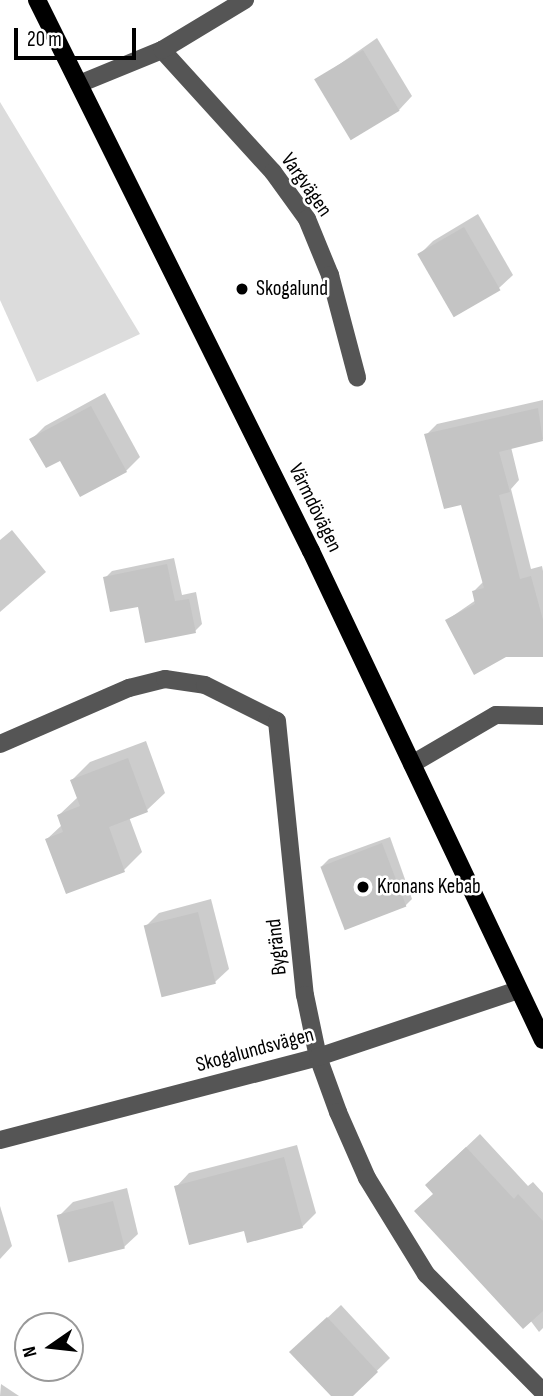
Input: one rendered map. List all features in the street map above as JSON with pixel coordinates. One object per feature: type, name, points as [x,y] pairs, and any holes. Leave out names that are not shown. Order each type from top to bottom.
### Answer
[{"type":"main road","name":"Värmdövägen","points":[[37,0],[412,764],[543,1040]]},
{"type":"street","points":[[79,84],[162,50],[245,0]]},
{"type":"street","name":"Vargvägen","points":[[162,50],[273,172],[307,219],[330,275],[357,377]]},
{"type":"street","name":"Bygränd","points":[[0,744],[129,688],[165,679],[205,685],[277,721],[305,995],[318,1057],[367,1178],[426,1274],[543,1392]]},
{"type":"street","points":[[412,764],[496,715],[543,716]]},
{"type":"street","name":"Skogalundsvägen","points":[[0,1140],[318,1057],[517,990]]},
{"type":"shaded area","points":[[0,102],[140,334],[37,382],[0,300]]},
{"type":"building","points":[[363,50],[400,111],[351,140],[314,79]]},
{"type":"building","points":[[464,227],[500,290],[454,317],[417,254]]},
{"type":"building","points":[[91,406],[127,472],[80,497],[60,461],[46,468],[29,439]]},
{"type":"building","points":[[538,408],[543,441],[499,452],[510,492],[499,495],[520,579],[531,576],[543,620],[543,657],[506,657],[474,675],[445,620],[475,604],[472,591],[484,588],[461,505],[444,509],[424,434]]},
{"type":"building","points":[[167,564],[175,601],[189,599],[196,633],[145,643],[138,607],[110,612],[103,577]]},
{"type":"building","points":[[128,758],[148,812],[109,827],[125,872],[66,894],[45,839],[63,832],[57,815],[80,806],[70,780]]},
{"type":"building","name":"Kronans Kebab","points":[[382,843],[406,906],[345,930],[320,867]]},
{"type":"building","points":[[198,912],[216,984],[162,997],[144,926]]},
{"type":"building","points":[[466,1147],[514,1199],[518,1194],[543,1221],[543,1311],[523,1329],[414,1211],[433,1194],[425,1185]]},
{"type":"building","points":[[284,1157],[303,1228],[247,1243],[244,1231],[189,1245],[174,1186]]},
{"type":"building","points":[[113,1201],[125,1249],[69,1263],[57,1215]]},
{"type":"building","points":[[327,1317],[378,1372],[353,1396],[331,1396],[289,1352]]},
{"type":"place","name":"Skogalund","points":[[242,289]]},
{"type":"place","name":"Kronans Kebab","points":[[363,887]]}]
